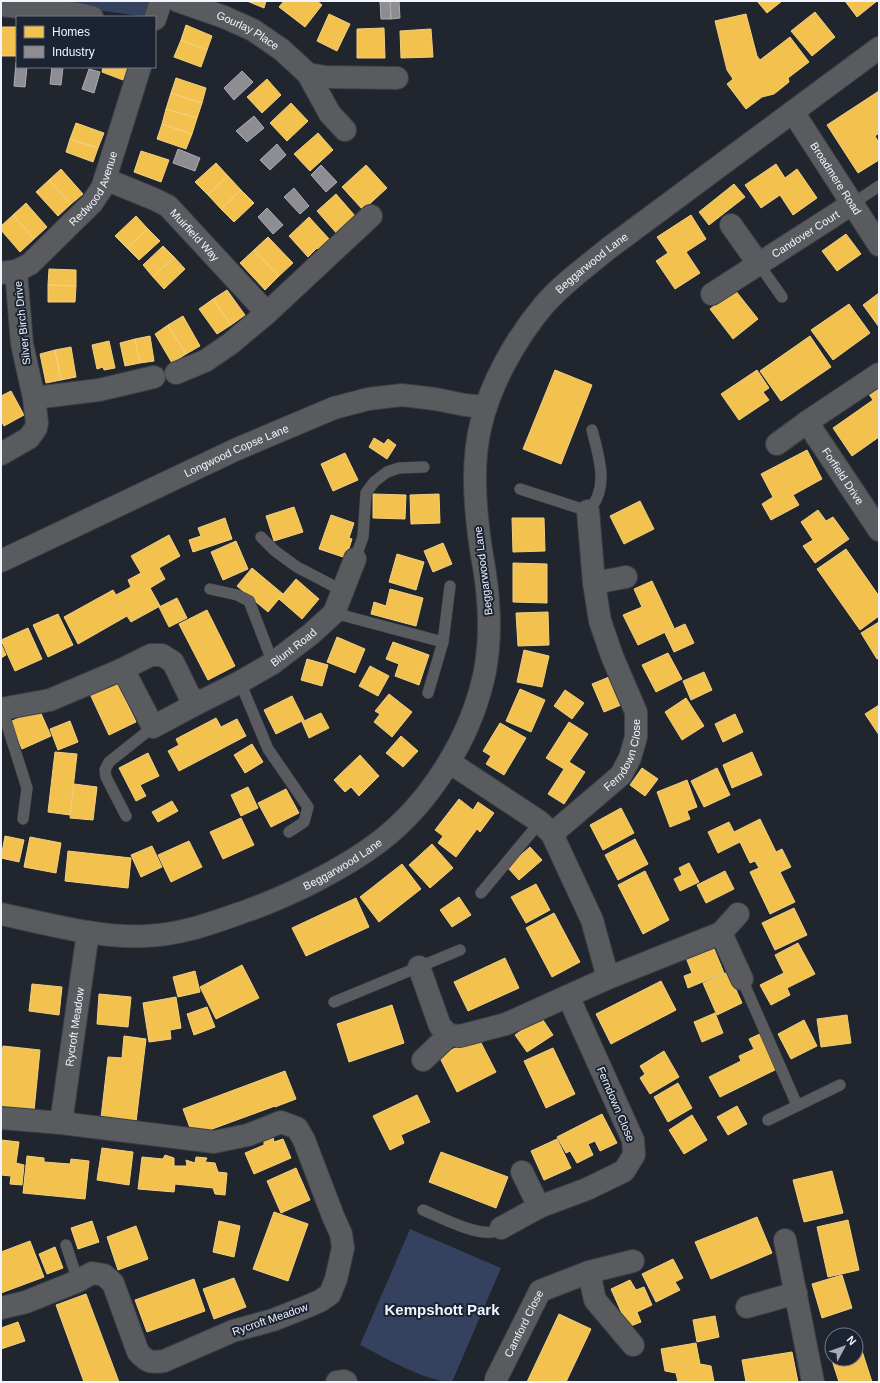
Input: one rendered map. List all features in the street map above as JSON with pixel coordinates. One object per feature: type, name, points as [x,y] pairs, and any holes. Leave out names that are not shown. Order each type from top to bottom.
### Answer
[{"type":"street","points":[[156,16],[161,1]]},
{"type":"street","name":"Gourlay Place","points":[[178,1],[224,16],[253,30],[282,50],[308,74],[330,114],[345,130]]},
{"type":"street","points":[[1,5],[87,16]]},
{"type":"street","name":"Beggarwood Lane","points":[[1,914],[88,932],[115,935],[144,936],[190,930],[220,921],[263,905],[293,891],[355,858],[379,842],[410,814],[425,797],[449,762],[471,719],[480,694],[486,668],[489,626],[488,598],[477,517],[475,475],[480,426],[486,407],[504,366],[527,327],[545,304],[563,286],[609,248],[879,48]]},
{"type":"street","name":"Redwood Avenue","points":[[9,272],[30,264],[92,203],[102,188],[140,68]]},
{"type":"street","points":[[308,74],[326,77],[397,78]]},
{"type":"street","name":"Broadmere Road","points":[[793,112],[879,245]]},
{"type":"street","name":"Muirfield Way","points":[[106,179],[168,206],[267,313]]},
{"type":"street","name":"Candover Court","points":[[712,294],[852,204]]},
{"type":"street","points":[[176,373],[205,361],[230,344],[267,313],[371,216]]},
{"type":"street","points":[[730,225],[758,264]]},
{"type":"street","name":"Silver Birch Drive","points":[[1,454],[25,441],[33,433],[37,423],[34,398],[22,344],[9,272]]},
{"type":"street","points":[[777,444],[806,422],[879,374]]},
{"type":"street","points":[[34,398],[99,390],[154,377]]},
{"type":"street","name":"Longwood Copse Lane","points":[[1,561],[237,450],[334,408],[368,399],[402,395],[435,399],[464,406],[486,407]]},
{"type":"street","name":"Forfield Drive","points":[[806,422],[879,530]]},
{"type":"street","name":"Ferndown Close","points":[[546,828],[621,775],[630,758],[636,737],[636,712],[612,656],[600,621],[594,583],[588,511]]},
{"type":"street","name":"Blunt Road","points":[[153,727],[240,682],[273,663],[311,634],[334,613],[355,559]]},
{"type":"street","points":[[594,583],[626,577]]},
{"type":"street","points":[[2,709],[50,700],[123,670],[151,655],[162,656],[173,662],[189,695],[198,703]]},
{"type":"street","points":[[123,670],[153,727]]},
{"type":"street","points":[[449,762],[546,828],[592,920],[608,978]]},
{"type":"street","points":[[419,967],[440,1026],[449,1035],[460,1036],[506,1024],[608,978],[721,933],[738,914]]},
{"type":"street","name":"Rycroft Meadow","points":[[61,1123],[88,932]]},
{"type":"street","points":[[721,933],[742,980]]},
{"type":"street","name":"Ferndown Close","points":[[501,1228],[539,1206],[587,1189],[624,1171],[634,1155],[633,1140],[568,996]]},
{"type":"street","points":[[423,1060],[449,1035]]},
{"type":"street","name":"Rycroft Meadow","points":[[1,1118],[61,1123],[214,1142],[248,1135],[281,1122],[297,1128],[304,1140],[341,1234],[344,1248],[336,1279],[330,1294],[320,1301],[273,1320],[233,1331],[164,1362],[146,1361],[138,1352],[113,1284],[104,1276],[92,1273],[78,1281],[26,1302],[1,1308]]},
{"type":"street","points":[[522,1172],[539,1206]]},
{"type":"street","points":[[785,1240],[814,1382]]},
{"type":"street","name":"Camford Close","points":[[496,1382],[496,1379],[540,1292],[589,1272],[633,1261]]},
{"type":"street","points":[[589,1272],[594,1300],[633,1345]]},
{"type":"street","points":[[747,1307],[796,1293]]},
{"type":"street","points":[[337,1382],[346,1382]]},
{"type":"lane","points":[[852,204],[879,186]]},
{"type":"lane","points":[[758,264],[782,297]]},
{"type":"lane","points":[[520,489],[588,511],[595,504],[601,486],[599,457],[592,430]]},
{"type":"lane","points":[[355,559],[362,537],[366,493],[374,482],[387,472],[399,468],[424,467]]},
{"type":"lane","points":[[261,537],[275,551],[297,567],[343,591]]},
{"type":"lane","points":[[428,693],[443,642],[450,586]]},
{"type":"lane","points":[[210,589],[237,595],[249,601],[273,663]]},
{"type":"lane","points":[[334,613],[443,642]]},
{"type":"lane","points":[[240,682],[268,749],[308,807],[304,822],[288,832]]},
{"type":"lane","points":[[2,709],[27,788],[23,819]]},
{"type":"lane","points":[[126,816],[106,777],[105,770],[109,762],[153,727]]},
{"type":"lane","points":[[481,893],[546,828]]},
{"type":"lane","points":[[334,1002],[460,950]]},
{"type":"lane","points":[[742,980],[797,1105]]},
{"type":"lane","points":[[768,1120],[840,1085]]},
{"type":"lane","points":[[423,1210],[443,1219],[476,1230],[491,1232],[501,1228]]},
{"type":"lane","points":[[66,1245],[78,1281]]},
{"type":"shaded area","points":[[31,1],[152,1],[147,16]]},
{"type":"shaded area","points":[[410,1229],[501,1268],[452,1382],[430,1378],[393,1362],[360,1345]]},
{"type":"building: Homes","points":[[247,1],[266,1],[264,8]]},
{"type":"building: Homes","points":[[284,1],[317,1],[322,5],[305,27],[279,7]]},
{"type":"building: Homes","points":[[757,1],[782,1],[767,13]]},
{"type":"building: Homes","points":[[845,1],[877,1],[857,17]]},
{"type":"building: Homes","points":[[815,12],[835,37],[812,56],[791,31]]},
{"type":"building: Homes","points":[[329,14],[350,24],[337,51],[317,41]]},
{"type":"building: Homes","points":[[746,14],[757,56],[760,60],[790,37],[809,62],[788,78],[789,82],[774,94],[762,97],[746,109],[727,84],[733,79],[727,70],[715,21]]},
{"type":"building: Homes","points":[[186,25],[212,36],[207,50],[181,40]]},
{"type":"building: Homes","points":[[1,27],[16,27],[16,56],[1,56]]},
{"type":"building: Homes","points":[[384,28],[385,58],[357,58],[357,29]]},
{"type":"building: Homes","points":[[431,29],[433,57],[401,58],[400,31]]},
{"type":"building: Homes","points":[[181,40],[207,50],[201,67],[174,57]]},
{"type":"building: Homes","points":[[103,68],[128,68],[123,80],[102,72]]},
{"type":"building: Homes","points":[[176,78],[206,88],[202,103],[171,93]]},
{"type":"building: Homes","points":[[267,79],[281,95],[262,113],[247,97]]},
{"type":"building: Homes","points":[[879,91],[879,133],[875,136],[879,143],[879,160],[858,173],[827,125]]},
{"type":"building: Homes","points":[[171,93],[202,103],[197,118],[166,109]]},
{"type":"building: Homes","points":[[291,103],[308,121],[287,141],[270,123]]},
{"type":"building: Homes","points":[[166,109],[197,118],[192,134],[162,124]]},
{"type":"building: Homes","points":[[76,123],[104,133],[98,148],[70,139]]},
{"type":"building: Homes","points":[[162,124],[192,134],[186,149],[157,139]]},
{"type":"building: Homes","points":[[318,133],[333,150],[310,171],[294,154]]},
{"type":"building: Homes","points":[[70,139],[98,148],[93,162],[66,152]]},
{"type":"building: Homes","points":[[141,151],[169,160],[161,182],[134,172]]},
{"type":"building: Homes","points":[[216,163],[228,176],[208,195],[195,182]]},
{"type":"building: Homes","points":[[776,164],[785,178],[797,169],[817,198],[793,215],[780,195],[761,208],[745,185]]},
{"type":"building: Homes","points":[[366,165],[387,188],[363,210],[342,187]]},
{"type":"building: Homes","points":[[61,169],[83,194],[71,204],[49,180]]},
{"type":"building: Homes","points":[[228,176],[241,190],[221,209],[208,195]]},
{"type":"building: Homes","points":[[49,180],[71,204],[58,216],[36,192]]},
{"type":"building: Homes","points":[[734,184],[745,197],[709,225],[699,212]]},
{"type":"building: Homes","points":[[241,190],[254,203],[234,222],[221,209]]},
{"type":"building: Homes","points":[[336,194],[356,217],[339,236],[317,211]]},
{"type":"building: Homes","points":[[26,203],[47,227],[34,239],[13,215]]},
{"type":"building: Homes","points":[[13,215],[34,239],[20,252],[1,230],[1,226]]},
{"type":"building: Homes","points":[[691,215],[706,239],[686,252],[700,273],[675,289],[656,261],[668,253],[657,237]]},
{"type":"building: Homes","points":[[136,216],[148,229],[127,248],[115,236]]},
{"type":"building: Homes","points":[[309,217],[331,241],[320,251],[317,248],[308,257],[289,236]]},
{"type":"building: Homes","points":[[148,229],[160,241],[139,260],[127,248]]},
{"type":"building: Homes","points":[[846,234],[861,254],[837,271],[822,251]]},
{"type":"building: Homes","points":[[268,237],[293,263],[279,276],[254,250]]},
{"type":"building: Homes","points":[[163,246],[174,257],[153,277],[143,265]]},
{"type":"building: Homes","points":[[254,250],[279,276],[265,290],[240,263]]},
{"type":"building: Homes","points":[[174,257],[185,269],[164,289],[153,277]]},
{"type":"building: Homes","points":[[49,269],[76,270],[76,286],[48,285]]},
{"type":"building: Homes","points":[[48,285],[76,286],[75,302],[48,302]]},
{"type":"building: Homes","points":[[227,290],[245,315],[231,325],[213,299]]},
{"type":"building: Homes","points":[[735,290],[758,319],[733,339],[710,309]]},
{"type":"building: Homes","points":[[879,293],[879,327],[863,305]]},
{"type":"building: Homes","points":[[213,299],[231,325],[217,334],[199,309]]},
{"type":"building: Homes","points":[[849,304],[870,333],[833,360],[811,330]]},
{"type":"building: Homes","points":[[183,316],[200,346],[186,354],[168,325]]},
{"type":"building: Homes","points":[[168,325],[186,354],[172,363],[155,334]]},
{"type":"building: Homes","points":[[150,336],[154,361],[140,363],[135,339]]},
{"type":"building: Homes","points":[[810,336],[831,367],[781,401],[760,371]]},
{"type":"building: Homes","points":[[135,339],[140,363],[125,366],[120,343]]},
{"type":"building: Homes","points":[[109,341],[115,368],[104,370],[103,367],[97,369],[92,345]]},
{"type":"building: Homes","points":[[71,347],[76,377],[61,380],[55,350]]},
{"type":"building: Homes","points":[[55,350],[61,380],[46,383],[40,354]]},
{"type":"building: Homes","points":[[555,370],[592,385],[561,464],[523,449]]},
{"type":"building: Homes","points":[[757,370],[769,388],[763,392],[769,400],[739,420],[721,394]]},
{"type":"building: Homes","points":[[879,381],[879,437],[852,456],[833,428],[873,400],[866,390]]},
{"type":"building: Homes","points":[[11,391],[24,415],[4,426],[1,420],[1,396]]},
{"type":"building: Homes","points":[[374,438],[384,444],[388,439],[396,445],[387,459],[369,447]]},
{"type":"building: Homes","points":[[807,450],[822,479],[793,495],[799,505],[771,520],[762,504],[773,497],[761,474]]},
{"type":"building: Homes","points":[[345,453],[358,480],[333,491],[321,464]]},
{"type":"building: Homes","points":[[373,494],[406,495],[405,519],[373,518]]},
{"type":"building: Homes","points":[[439,494],[440,523],[411,524],[410,495]]},
{"type":"building: Homes","points":[[640,501],[654,529],[624,544],[610,516]]},
{"type":"building: Homes","points":[[294,507],[303,532],[274,541],[266,516]]},
{"type":"building: Homes","points":[[818,510],[826,521],[833,517],[849,539],[815,563],[803,546],[813,540],[801,522]]},
{"type":"building: Homes","points":[[331,515],[354,523],[349,538],[352,539],[346,558],[319,549]]},
{"type":"building: Homes","points":[[225,518],[232,539],[193,552],[189,540],[201,536],[198,528]]},
{"type":"building: Homes","points":[[512,518],[544,518],[545,551],[513,552]]},
{"type":"building: Homes","points":[[169,535],[180,556],[159,568],[165,579],[150,588],[160,606],[131,622],[127,616],[78,644],[64,617],[113,590],[116,595],[131,587],[128,580],[141,573],[131,556]]},
{"type":"building: Homes","points":[[236,541],[248,569],[223,580],[211,552]]},
{"type":"building: Homes","points":[[443,543],[452,564],[433,572],[424,551]]},
{"type":"building: Homes","points":[[846,549],[879,596],[879,616],[860,630],[817,569]]},
{"type":"building: Homes","points":[[397,554],[424,562],[416,590],[389,582]]},
{"type":"building: Homes","points":[[513,563],[547,564],[547,603],[513,602]]},
{"type":"building: Homes","points":[[252,568],[283,594],[268,612],[237,586]]},
{"type":"building: Homes","points":[[296,579],[319,599],[302,619],[279,599]]},
{"type":"building: Homes","points":[[652,581],[674,628],[638,645],[623,615],[642,607],[634,589]]},
{"type":"building: Homes","points":[[390,589],[423,598],[416,626],[371,614],[374,602],[386,606]]},
{"type":"building: Homes","points":[[177,598],[187,618],[169,627],[159,607]]},
{"type":"building: Homes","points":[[207,610],[235,666],[208,680],[179,624]]},
{"type":"building: Homes","points":[[548,612],[549,645],[518,646],[516,613]]},
{"type":"building: Homes","points":[[58,614],[73,645],[48,657],[33,625]]},
{"type":"building: Homes","points":[[879,622],[879,658],[877,659],[861,633]]},
{"type":"building: Homes","points":[[685,624],[694,643],[674,652],[665,633]]},
{"type":"building: Homes","points":[[28,628],[42,659],[15,671],[1,640]]},
{"type":"building: Homes","points":[[337,637],[365,649],[355,673],[327,662]]},
{"type":"building: Homes","points":[[393,642],[429,655],[419,685],[395,676],[399,664],[386,659]]},
{"type":"building: Homes","points":[[1,644],[6,655],[1,658]]},
{"type":"building: Homes","points":[[524,650],[549,656],[542,687],[517,682]]},
{"type":"building: Homes","points":[[668,653],[682,679],[656,692],[642,665]]},
{"type":"building: Homes","points":[[307,659],[328,665],[322,686],[301,680]]},
{"type":"building: Homes","points":[[370,666],[389,676],[378,696],[359,686]]},
{"type":"building: Homes","points":[[704,672],[712,690],[691,700],[683,681]]},
{"type":"building: Homes","points":[[609,677],[621,705],[604,712],[592,684]]},
{"type":"building: Homes","points":[[117,681],[136,722],[109,735],[90,694]]},
{"type":"building: Homes","points":[[520,689],[545,700],[531,732],[506,721]]},
{"type":"building: Homes","points":[[565,690],[584,703],[572,719],[554,706]]},
{"type":"building: Homes","points":[[389,694],[412,712],[392,737],[374,722],[380,714],[375,711]]},
{"type":"building: Homes","points":[[292,696],[304,720],[276,734],[264,710]]},
{"type":"building: Homes","points":[[686,698],[704,726],[682,740],[665,712]]},
{"type":"building: Homes","points":[[879,705],[879,735],[865,714]]},
{"type":"building: Homes","points":[[39,709],[51,736],[22,749],[10,722]]},
{"type":"building: Homes","points":[[321,713],[329,728],[309,738],[302,722]]},
{"type":"building: Homes","points":[[735,714],[743,732],[723,742],[715,724]]},
{"type":"building: Homes","points":[[216,718],[221,727],[237,719],[246,736],[179,771],[168,751],[179,745],[176,739]]},
{"type":"building: Homes","points":[[70,721],[78,742],[58,750],[50,729]]},
{"type":"building: Homes","points":[[569,722],[588,734],[569,762],[585,772],[564,804],[548,794],[564,769],[546,758]]},
{"type":"building: Homes","points":[[500,723],[526,738],[504,775],[486,764],[491,756],[483,751]]},
{"type":"building: Homes","points":[[401,736],[418,751],[403,767],[386,753]]},
{"type":"building: Homes","points":[[252,744],[263,762],[245,773],[234,755]]},
{"type":"building: Homes","points":[[55,752],[77,754],[70,815],[48,812]]},
{"type":"building: Homes","points":[[752,752],[762,775],[732,788],[723,765]]},
{"type":"building: Homes","points":[[148,753],[159,776],[140,785],[146,796],[136,801],[119,768]]},
{"type":"building: Homes","points":[[360,755],[379,776],[359,796],[351,787],[345,792],[334,780]]},
{"type":"building: Homes","points":[[642,768],[658,779],[645,796],[630,785]]},
{"type":"building: Homes","points":[[717,768],[730,795],[704,807],[691,781]]},
{"type":"building: Homes","points":[[687,780],[697,807],[687,811],[690,819],[670,827],[657,792]]},
{"type":"building: Homes","points":[[74,784],[97,787],[93,820],[70,818]]},
{"type":"building: Homes","points":[[248,787],[258,808],[241,816],[231,795]]},
{"type":"building: Homes","points":[[286,789],[299,813],[271,827],[258,803]]},
{"type":"building: Homes","points":[[459,799],[473,810],[478,802],[494,813],[480,832],[477,829],[456,857],[438,843],[443,836],[435,830]]},
{"type":"building: Homes","points":[[172,801],[178,811],[158,822],[152,812]]},
{"type":"building: Homes","points":[[621,808],[634,833],[603,850],[590,825]]},
{"type":"building: Homes","points":[[241,818],[254,845],[223,859],[210,832]]},
{"type":"building: Homes","points":[[760,819],[776,852],[782,849],[791,867],[780,872],[795,902],[770,914],[750,872],[759,868],[755,861],[750,863],[740,842],[718,853],[708,832],[729,822],[734,832]]},
{"type":"building: Homes","points":[[5,836],[24,840],[19,862],[1,858]]},
{"type":"building: Homes","points":[[30,837],[61,843],[56,873],[24,867]]},
{"type":"building: Homes","points":[[635,839],[648,864],[618,880],[605,855]]},
{"type":"building: Homes","points":[[189,841],[202,867],[171,882],[158,855]]},
{"type":"building: Homes","points":[[432,844],[453,868],[430,888],[409,865]]},
{"type":"building: Homes","points":[[152,846],[162,867],[141,877],[131,855]]},
{"type":"building: Homes","points":[[530,847],[542,860],[519,880],[507,867]]},
{"type":"building: Homes","points":[[68,851],[131,858],[128,888],[65,881]]},
{"type":"building: Homes","points":[[689,863],[699,882],[680,891],[674,879],[682,875],[679,868]]},
{"type":"building: Homes","points":[[402,864],[421,889],[379,922],[360,897]]},
{"type":"building: Homes","points":[[645,871],[669,920],[643,934],[618,885]]},
{"type":"building: Homes","points":[[725,871],[734,889],[706,903],[697,885]]},
{"type":"building: Homes","points":[[536,884],[550,910],[526,923],[511,897]]},
{"type":"building: Homes","points":[[459,897],[471,915],[452,927],[440,910]]},
{"type":"building: Homes","points":[[356,898],[369,927],[306,956],[292,928]]},
{"type":"building: Homes","points":[[794,908],[807,935],[775,950],[762,923]]},
{"type":"building: Homes","points":[[554,913],[580,962],[552,977],[526,928]]},
{"type":"building: Homes","points":[[798,943],[815,974],[787,988],[790,995],[771,1005],[760,985],[784,973],[775,955]]},
{"type":"building: Homes","points":[[712,944],[724,973],[688,988],[684,976],[692,973],[685,955]]},
{"type":"building: Homes","points":[[505,958],[519,988],[468,1011],[454,982]]},
{"type":"building: Homes","points":[[242,965],[259,998],[216,1019],[200,987]]},
{"type":"building: Homes","points":[[195,971],[200,992],[178,997],[173,977]]},
{"type":"building: Homes","points":[[728,972],[742,1003],[717,1015],[703,983]]},
{"type":"building: Homes","points":[[661,981],[676,1010],[611,1044],[596,1014]]},
{"type":"building: Homes","points":[[32,984],[62,987],[59,1015],[29,1011]]},
{"type":"building: Homes","points":[[99,994],[131,997],[128,1027],[97,1024]]},
{"type":"building: Homes","points":[[176,997],[181,1028],[170,1030],[171,1039],[149,1042],[143,1003]]},
{"type":"building: Homes","points":[[392,1005],[404,1043],[349,1062],[337,1024]]},
{"type":"building: Homes","points":[[207,1007],[215,1027],[194,1035],[187,1014]]},
{"type":"building: Homes","points":[[715,1013],[723,1033],[702,1042],[694,1022]]},
{"type":"building: Homes","points":[[847,1015],[851,1043],[821,1047],[817,1019]]},
{"type":"building: Homes","points":[[541,1017],[553,1035],[527,1052],[515,1035]]},
{"type":"building: Homes","points":[[804,1020],[817,1046],[791,1059],[778,1034]]},
{"type":"building: Homes","points":[[762,1033],[779,1068],[720,1097],[709,1077],[741,1061],[739,1056],[754,1049],[749,1039]]},
{"type":"building: Homes","points":[[124,1036],[146,1039],[136,1122],[101,1118],[108,1057],[122,1058]]},
{"type":"building: Homes","points":[[478,1037],[496,1072],[457,1092],[439,1056]]},
{"type":"building: Homes","points":[[3,1046],[40,1050],[34,1111],[1,1108],[1,1065]]},
{"type":"building: Homes","points":[[553,1048],[575,1094],[546,1108],[524,1061]]},
{"type":"building: Homes","points":[[664,1051],[679,1077],[650,1094],[640,1078],[645,1074],[640,1066]]},
{"type":"building: Homes","points":[[285,1071],[296,1099],[193,1136],[183,1109]]},
{"type":"building: Homes","points":[[678,1083],[692,1108],[668,1122],[654,1097]]},
{"type":"building: Homes","points":[[417,1095],[430,1122],[401,1135],[404,1143],[390,1150],[373,1116]]},
{"type":"building: Homes","points":[[737,1106],[747,1124],[728,1135],[717,1117]]},
{"type":"building: Homes","points":[[602,1114],[617,1143],[600,1151],[595,1141],[588,1144],[593,1155],[577,1163],[570,1151],[566,1153],[557,1137]]},
{"type":"building: Homes","points":[[692,1115],[707,1140],[684,1154],[669,1130]]},
{"type":"building: Homes","points":[[273,1137],[274,1142],[283,1139],[291,1158],[254,1174],[245,1153],[264,1145],[264,1141]]},
{"type":"building: Homes","points":[[557,1139],[571,1168],[544,1180],[531,1151]]},
{"type":"building: Homes","points":[[1,1140],[19,1142],[16,1163],[24,1165],[22,1185],[10,1184],[11,1176],[1,1175]]},
{"type":"building: Homes","points":[[102,1148],[133,1152],[129,1185],[97,1180]]},
{"type":"building: Homes","points":[[441,1152],[508,1177],[496,1208],[429,1182]]},
{"type":"building: Homes","points":[[165,1155],[174,1158],[174,1166],[187,1166],[186,1160],[195,1163],[196,1157],[207,1158],[205,1162],[215,1163],[218,1172],[227,1173],[225,1195],[215,1194],[213,1188],[175,1184],[174,1192],[138,1189],[142,1157],[163,1159]]},
{"type":"building: Homes","points":[[27,1156],[44,1158],[44,1162],[70,1164],[71,1159],[89,1161],[85,1199],[23,1193]]},
{"type":"building: Homes","points":[[296,1168],[310,1200],[281,1213],[267,1181]]},
{"type":"building: Homes","points":[[832,1171],[843,1213],[804,1222],[793,1180]]},
{"type":"building: Homes","points":[[274,1212],[308,1224],[288,1281],[253,1269]]},
{"type":"building: Homes","points":[[757,1217],[772,1253],[711,1279],[695,1242]]},
{"type":"building: Homes","points":[[848,1220],[859,1270],[828,1277],[817,1227]]},
{"type":"building: Homes","points":[[92,1221],[99,1242],[78,1249],[71,1228]]},
{"type":"building: Homes","points":[[219,1221],[240,1226],[234,1257],[213,1252]]},
{"type":"building: Homes","points":[[136,1226],[148,1259],[118,1270],[107,1237]]},
{"type":"building: Homes","points":[[30,1241],[44,1277],[1,1293],[1,1252]]},
{"type":"building: Homes","points":[[55,1247],[63,1268],[47,1274],[39,1254]]},
{"type":"building: Homes","points":[[673,1259],[683,1278],[675,1282],[680,1290],[656,1302],[642,1274]]},
{"type":"building: Homes","points":[[842,1275],[852,1308],[822,1318],[812,1284]]},
{"type":"building: Homes","points":[[234,1278],[246,1307],[214,1319],[203,1289]]},
{"type":"building: Homes","points":[[194,1279],[205,1311],[147,1332],[135,1300]]},
{"type":"building: Homes","points":[[630,1280],[636,1290],[644,1287],[652,1305],[637,1312],[641,1322],[628,1327],[611,1289]]},
{"type":"building: Homes","points":[[86,1294],[119,1382],[84,1382],[56,1305]]},
{"type":"building: Homes","points":[[559,1314],[591,1329],[566,1382],[527,1382]]},
{"type":"building: Homes","points":[[715,1316],[719,1337],[697,1342],[693,1320]]},
{"type":"building: Homes","points":[[18,1322],[25,1341],[1,1349],[1,1328]]},
{"type":"building: Homes","points":[[696,1343],[700,1364],[711,1366],[714,1382],[678,1382],[676,1373],[665,1371],[661,1349]]},
{"type":"building: Homes","points":[[792,1352],[798,1382],[746,1382],[742,1360]]},
{"type":"building: Homes","points":[[864,1357],[872,1382],[839,1382],[834,1367],[864,1367]]},
{"type":"building: Industry","points":[[380,1],[390,1],[391,19],[381,19]]},
{"type":"building: Industry","points":[[390,1],[399,1],[400,18],[391,19]]},
{"type":"building: Industry","points":[[16,62],[16,68],[27,68],[25,87],[14,86]]},
{"type":"building: Industry","points":[[52,68],[63,68],[61,85],[50,84]]},
{"type":"building: Industry","points":[[89,69],[100,72],[94,93],[82,89]]},
{"type":"building: Industry","points":[[242,71],[253,82],[234,100],[224,88]]},
{"type":"building: Industry","points":[[254,116],[264,128],[247,142],[236,131]]},
{"type":"building: Industry","points":[[277,144],[286,155],[270,170],[260,160]]},
{"type":"building: Industry","points":[[178,149],[200,158],[195,171],[173,163]]},
{"type":"building: Industry","points":[[321,165],[337,182],[326,192],[311,175]]},
{"type":"building: Industry","points":[[294,188],[309,206],[300,214],[284,197]]},
{"type":"building: Industry","points":[[267,208],[283,225],[273,234],[258,217]]},
{"type":"district","name":"Kempshott Park","points":[[442,1309]]}]
